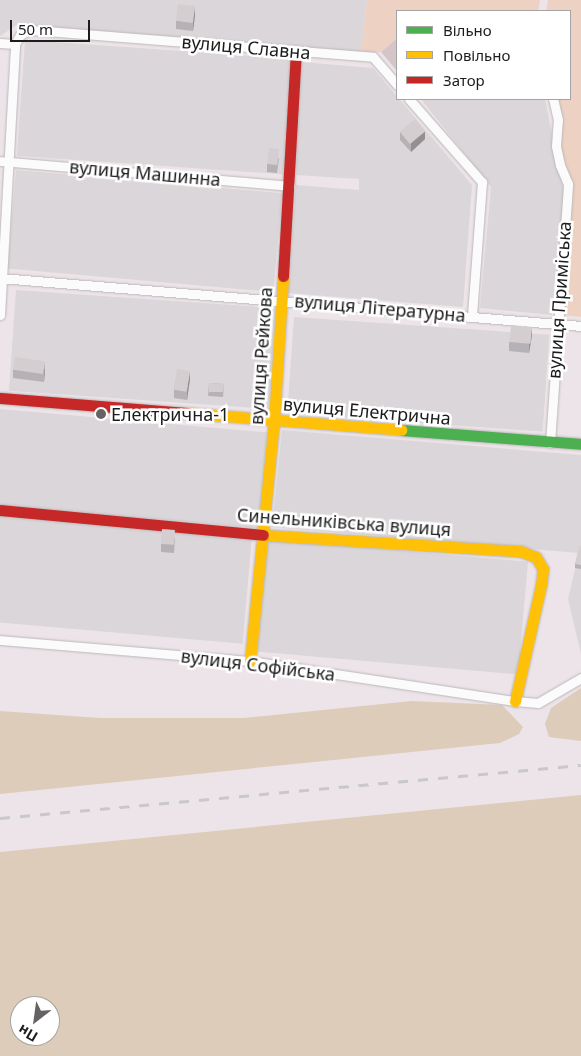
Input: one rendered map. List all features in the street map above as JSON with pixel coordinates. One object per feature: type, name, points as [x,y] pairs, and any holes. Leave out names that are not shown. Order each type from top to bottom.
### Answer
[{"type":"street","name":"вулиця Славна","points":[[15,44],[20,35],[30,30],[373,57],[396,84]]},
{"type":"street","points":[[0,43],[15,44],[4,161],[0,315]]},
{"type":"street","name":"вулиця Рейкова","points":[[250,661],[274,421],[290,186],[296,52]]},
{"type":"street","points":[[410,100],[482,182],[472,315]]},
{"type":"street","name":"вулиця Приміська","points":[[550,443],[568,184],[556,146],[558,120],[553,100]]},
{"type":"street","name":"вулиця Машинна","points":[[4,161],[290,186]]},
{"type":"street","name":"вулиця Літературна","points":[[1,278],[472,315],[581,326]]},
{"type":"street","name":"вулиця Електрична","points":[[0,398],[581,444]]},
{"type":"street","name":"Синельниківська вулиця","points":[[0,510],[263,535],[520,551],[536,558],[543,569],[515,701]]},
{"type":"street","name":"вулиця Софійська","points":[[0,640],[250,661],[538,703],[581,678]]},
{"type":"shaded area","points":[[0,0],[367,0],[361,53],[18,24],[0,36]]},
{"type":"shaded area","points":[[367,0],[540,0],[538,10],[396,10],[396,39],[381,52],[361,53]]},
{"type":"shaded area","points":[[548,0],[581,0],[581,317],[563,315],[572,180],[560,151],[563,118],[557,100],[571,100],[571,10],[546,10]]},
{"type":"shaded area","points":[[396,39],[396,70],[381,52]]},
{"type":"shaded area","points":[[25,40],[291,59],[283,174],[17,156]]},
{"type":"shaded area","points":[[301,62],[373,68],[396,95],[396,100],[400,100],[472,185],[463,307],[288,293],[296,185],[359,190],[359,179],[296,175]]},
{"type":"shaded area","points":[[422,100],[545,100],[564,193],[552,315],[480,308],[491,187]]},
{"type":"shaded area","points":[[16,170],[282,193],[273,292],[7,269]]},
{"type":"shaded area","points":[[16,290],[275,308],[268,409],[9,391]]},
{"type":"shaded area","points":[[294,317],[549,335],[543,432],[287,414]]},
{"type":"shaded area","points":[[0,409],[267,432],[259,528],[0,505]]},
{"type":"shaded area","points":[[282,430],[581,455],[581,654],[568,599],[579,553],[272,527]]},
{"type":"shaded area","points":[[0,514],[252,536],[243,644],[0,622]]},
{"type":"shaded area","points":[[267,539],[528,562],[518,674],[257,652]]},
{"type":"shaded area","points":[[581,688],[581,741],[549,737],[545,724],[551,708]]},
{"type":"shaded area","points":[[412,701],[502,705],[523,727],[519,734],[500,743],[0,794],[0,711],[100,718],[244,718]]},
{"type":"shaded area","points":[[581,795],[581,1056],[0,1056],[0,852]]},
{"type":"building","points":[[178,4],[195,6],[193,23],[176,21]]},
{"type":"building","points":[[415,119],[425,131],[410,144],[400,132]]},
{"type":"building","points":[[269,148],[279,149],[277,165],[267,164]]},
{"type":"building","points":[[511,325],[532,327],[530,344],[510,342]]},
{"type":"building","points":[[15,357],[45,361],[43,374],[13,370]]},
{"type":"building","points":[[177,369],[190,371],[187,392],[174,390]]},
{"type":"building","points":[[209,383],[224,384],[223,392],[209,392]]},
{"type":"building","points":[[162,529],[175,530],[174,545],[161,544]]},
{"type":"building","points":[[579,546],[581,546],[581,565],[575,564]]},
{"type":"railway","points":[[0,818],[581,765]]},
{"type":"traffic: fast","points":[[401,430],[581,444]]},
{"type":"traffic: slow","points":[[250,661],[274,421],[283,276]]},
{"type":"traffic: slow","points":[[187,413],[401,430]]},
{"type":"traffic: slow","points":[[263,535],[520,551],[536,557],[543,569],[541,585],[515,701]]},
{"type":"traffic: jam","points":[[283,276],[296,53]]},
{"type":"traffic: jam","points":[[0,398],[187,413]]},
{"type":"traffic: jam","points":[[0,510],[263,535]]},
{"type":"place","name":"Електрична-1","points":[[101,414]]}]
